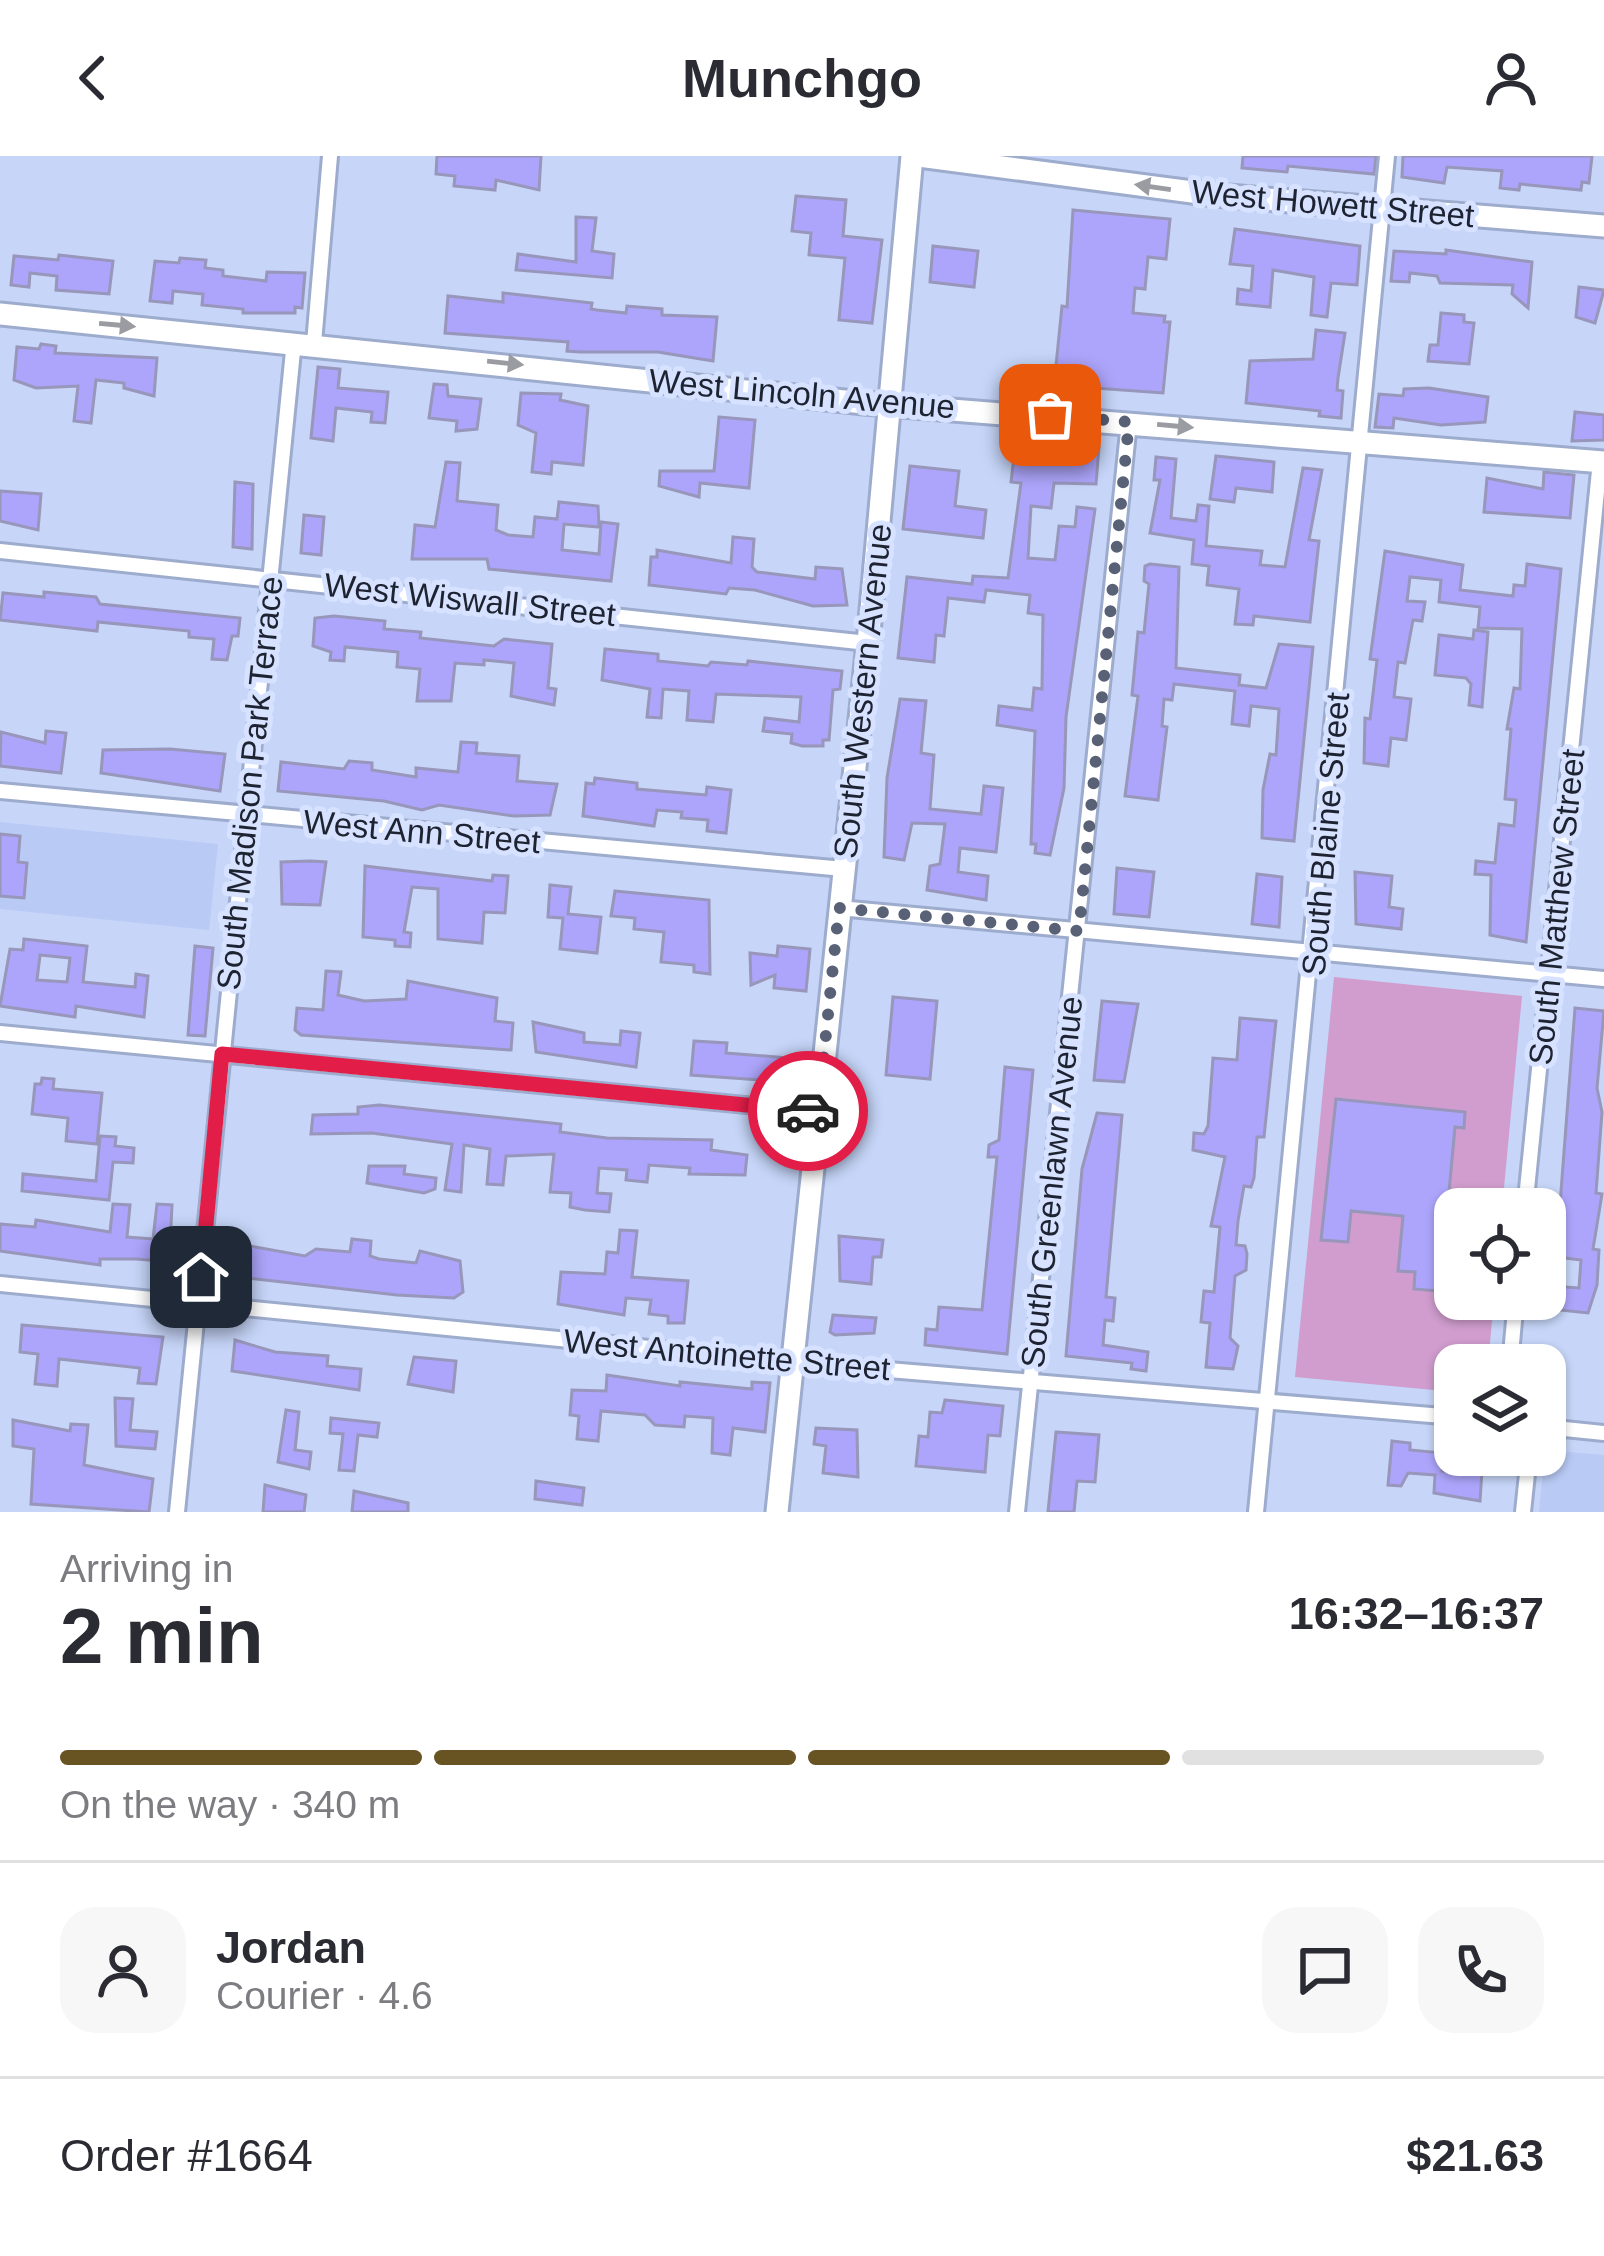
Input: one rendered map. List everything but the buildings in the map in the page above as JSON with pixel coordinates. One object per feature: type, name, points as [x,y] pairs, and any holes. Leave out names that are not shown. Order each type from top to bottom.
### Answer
[{"type":"main road","name":"West Howett Street","points":[[916,156],[1214,195],[1604,226]]},
{"type":"main road","name":"South Western Avenue","points":[[777,1512],[916,156]]},
{"type":"main road","name":"West Lincoln Avenue","points":[[0,314],[891,405],[1602,462]]},
{"type":"street","name":"South Madison Park Terrace","points":[[177,1512],[269,577],[330,156]]},
{"type":"street","name":"South Blaine Street","points":[[1256,1512],[1314,954],[1387,156]]},
{"type":"street","name":"South Greenlawn Avenue","points":[[1017,1512],[1129,422]]},
{"type":"street","name":"South Matthew Street","points":[[1528,1188],[1602,462]]},
{"type":"street","name":"West Wiswall Street","points":[[0,551],[868,644]]},
{"type":"street","name":"West Ann Street","points":[[0,791],[844,869]]},
{"type":"street","points":[[839,908],[1604,979]]},
{"type":"street","points":[[0,1033],[818,1112]]},
{"type":"street","name":"West Antoinette Street","points":[[0,1284],[791,1362],[1434,1415]]},
{"type":"street","points":[[1566,1429],[1604,1433]]},
{"type":"street","points":[[1523,1512],[1527,1476]]},
{"type":"shaded area","points":[[0,822],[218,844],[209,930],[0,909]]},
{"type":"shaded area","points":[[1334,977],[1522,996],[1504,1188],[1434,1188],[1434,1320],[1492,1320],[1490,1344],[1434,1344],[1434,1390],[1295,1377]]},
{"type":"shaded area","points":[[1566,1452],[1604,1455],[1604,1512],[1539,1512],[1542,1476],[1566,1476]]},
{"type":"way so far","points":[[808,1111],[818,1112],[839,908],[1079,931],[1129,422],[1050,415]]},
{"type":"route","points":[[201,1277],[222,1054],[808,1111]]}]
